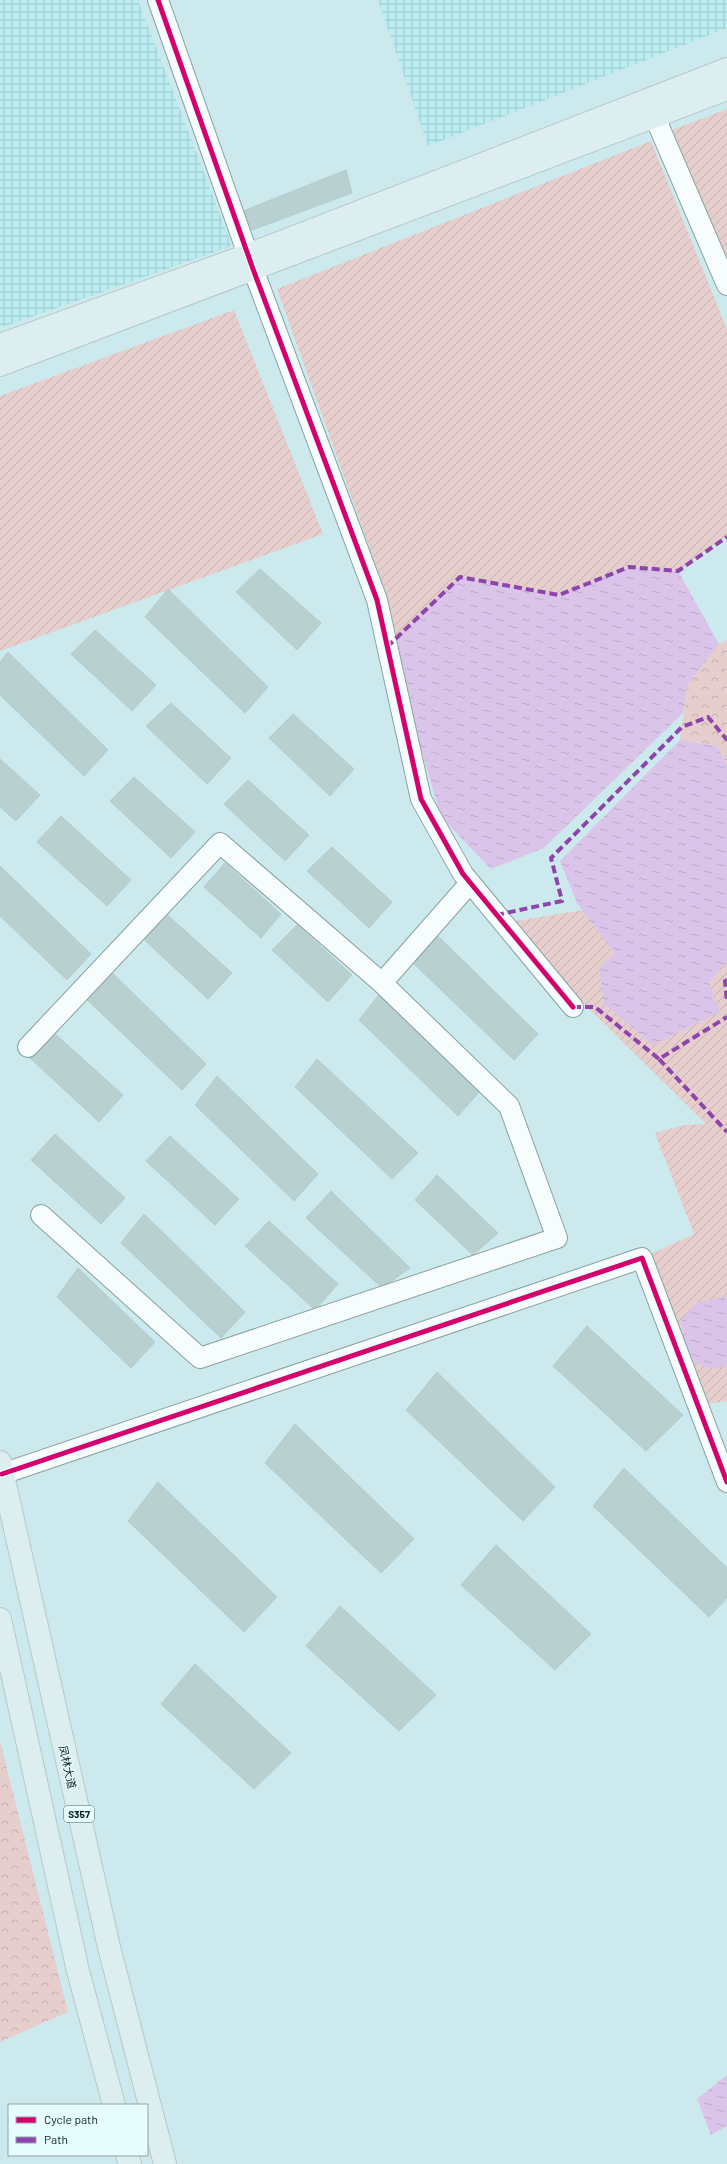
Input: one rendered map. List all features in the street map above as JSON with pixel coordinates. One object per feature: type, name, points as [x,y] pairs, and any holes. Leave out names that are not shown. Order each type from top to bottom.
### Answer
[{"type":"main road","points":[[0,365],[251,262],[651,108],[727,69]]},
{"type":"main road","points":[[651,108],[727,89]]},
{"type":"main road","points":[[0,345],[251,262]]},
{"type":"main road","name":"凤林大道","points":[[1,1468],[109,1947],[165,2164]]},
{"type":"main road","points":[[0,1619],[78,1971],[114,2104]]},
{"type":"street","points":[[158,0],[251,262],[377,600],[421,799],[463,874],[573,1007]]},
{"type":"street","points":[[651,108],[727,285]]},
{"type":"street","points":[[28,1047],[220,842],[382,983],[509,1106],[557,1238],[200,1358],[41,1216]]},
{"type":"street","points":[[382,983],[470,883]]},
{"type":"street","points":[[1,1468],[642,1258],[727,1482]]},
{"type":"shaded area","points":[[0,0],[138,0],[232,246],[0,328]]},
{"type":"shaded area","points":[[378,0],[727,0],[727,28],[428,146]]},
{"type":"green space","points":[[727,109],[727,285],[662,134]]},
{"type":"green space","points":[[651,141],[727,329],[727,536],[678,571],[629,567],[559,595],[460,577],[397,638],[386,594],[277,289]]},
{"type":"green space","points":[[234,310],[323,534],[0,651],[0,396]]},
{"type":"green space","points":[[727,640],[727,765],[717,746],[680,740],[687,685],[719,644]]},
{"type":"green space","points":[[583,910],[616,954],[709,983],[727,961],[727,1401],[702,1405],[642,1258],[694,1234],[655,1133],[684,1125],[706,1124],[579,999],[510,922]]},
{"type":"green space","points":[[0,1741],[68,2012],[0,2042]]},
{"type":"water","points":[[629,567],[678,571],[719,644],[687,685],[683,713],[544,848],[491,869],[441,817],[413,721],[397,638],[460,577],[559,595]]},
{"type":"water","points":[[680,740],[717,746],[727,765],[727,961],[709,983],[720,1012],[653,1045],[604,1004],[599,967],[615,954],[577,903],[560,861]]},
{"type":"water","points":[[727,1297],[727,1366],[711,1369],[687,1360],[681,1320],[697,1302]]},
{"type":"water","points":[[727,2075],[727,2126],[711,2135],[697,2099]]},
{"type":"building","points":[[346,170],[352,193],[252,230],[243,211]]},
{"type":"building","points":[[260,569],[321,623],[297,650],[236,592]]},
{"type":"building","points":[[168,589],[268,687],[245,713],[145,617]]},
{"type":"building","points":[[95,630],[156,685],[132,711],[71,654]]},
{"type":"building","points":[[8,652],[108,750],[84,776],[0,695],[0,662]]},
{"type":"building","points":[[171,703],[231,758],[207,784],[146,726]]},
{"type":"building","points":[[293,714],[354,769],[330,796],[269,738]]},
{"type":"building","points":[[0,759],[40,795],[16,821],[0,807]]},
{"type":"building","points":[[134,777],[195,832],[171,858],[110,801]]},
{"type":"building","points":[[248,780],[309,835],[285,861],[224,804]]},
{"type":"building","points":[[61,816],[131,880],[107,906],[37,842]]},
{"type":"building","points":[[332,847],[392,902],[369,928],[307,871]]},
{"type":"building","points":[[225,863],[281,914],[261,938],[204,887]]},
{"type":"building","points":[[0,866],[91,954],[67,980],[0,916]]},
{"type":"building","points":[[162,910],[232,973],[208,999],[139,935]]},
{"type":"building","points":[[297,925],[352,975],[328,1002],[272,950]]},
{"type":"building","points":[[437,935],[538,1034],[514,1060],[414,964]]},
{"type":"building","points":[[105,966],[206,1064],[182,1090],[82,995]]},
{"type":"building","points":[[382,991],[482,1089],[458,1116],[359,1020]]},
{"type":"building","points":[[53,1032],[123,1095],[99,1122],[30,1058]]},
{"type":"building","points":[[317,1059],[418,1153],[392,1179],[295,1087]]},
{"type":"building","points":[[217,1076],[318,1174],[294,1201],[195,1105]]},
{"type":"building","points":[[55,1134],[125,1198],[101,1224],[31,1160]]},
{"type":"building","points":[[170,1136],[239,1199],[215,1225],[146,1161]]},
{"type":"building","points":[[437,1175],[498,1233],[473,1255],[415,1200]]},
{"type":"building","points":[[331,1191],[410,1268],[382,1288],[306,1218]]},
{"type":"building","points":[[144,1214],[245,1312],[221,1338],[121,1243]]},
{"type":"building","points":[[269,1221],[338,1284],[315,1310],[245,1246]]},
{"type":"building","points":[[78,1268],[155,1342],[131,1368],[57,1297]]},
{"type":"building","points":[[587,1326],[683,1415],[646,1451],[553,1366]]},
{"type":"building","points":[[437,1372],[555,1487],[523,1521],[406,1410]]},
{"type":"building","points":[[295,1424],[414,1539],[381,1573],[265,1463]]},
{"type":"building","points":[[624,1468],[727,1568],[727,1598],[709,1617],[593,1506]]},
{"type":"building","points":[[158,1482],[277,1597],[244,1632],[128,1521]]},
{"type":"building","points":[[496,1545],[591,1634],[555,1670],[461,1585]]},
{"type":"building","points":[[340,1606],[436,1695],[399,1731],[306,1646]]},
{"type":"building","points":[[195,1664],[291,1753],[254,1789],[161,1704]]},
{"type":"marked path","points":[[387,647],[460,577],[559,595],[629,567],[678,571],[727,537]]},
{"type":"marked path","points":[[496,915],[562,901],[551,858],[682,727],[708,717],[727,740]]},
{"type":"marked path","points":[[727,980],[725,981],[727,1002]]},
{"type":"marked path","points":[[573,1007],[595,1007],[659,1059],[727,1017]]},
{"type":"marked path","points":[[659,1059],[727,1132]]},
{"type":"cycle path","points":[[158,0],[253,269],[377,600],[421,799],[463,874],[573,1007]]},
{"type":"cycle path","points":[[2,1474],[642,1258],[727,1482]]}]
